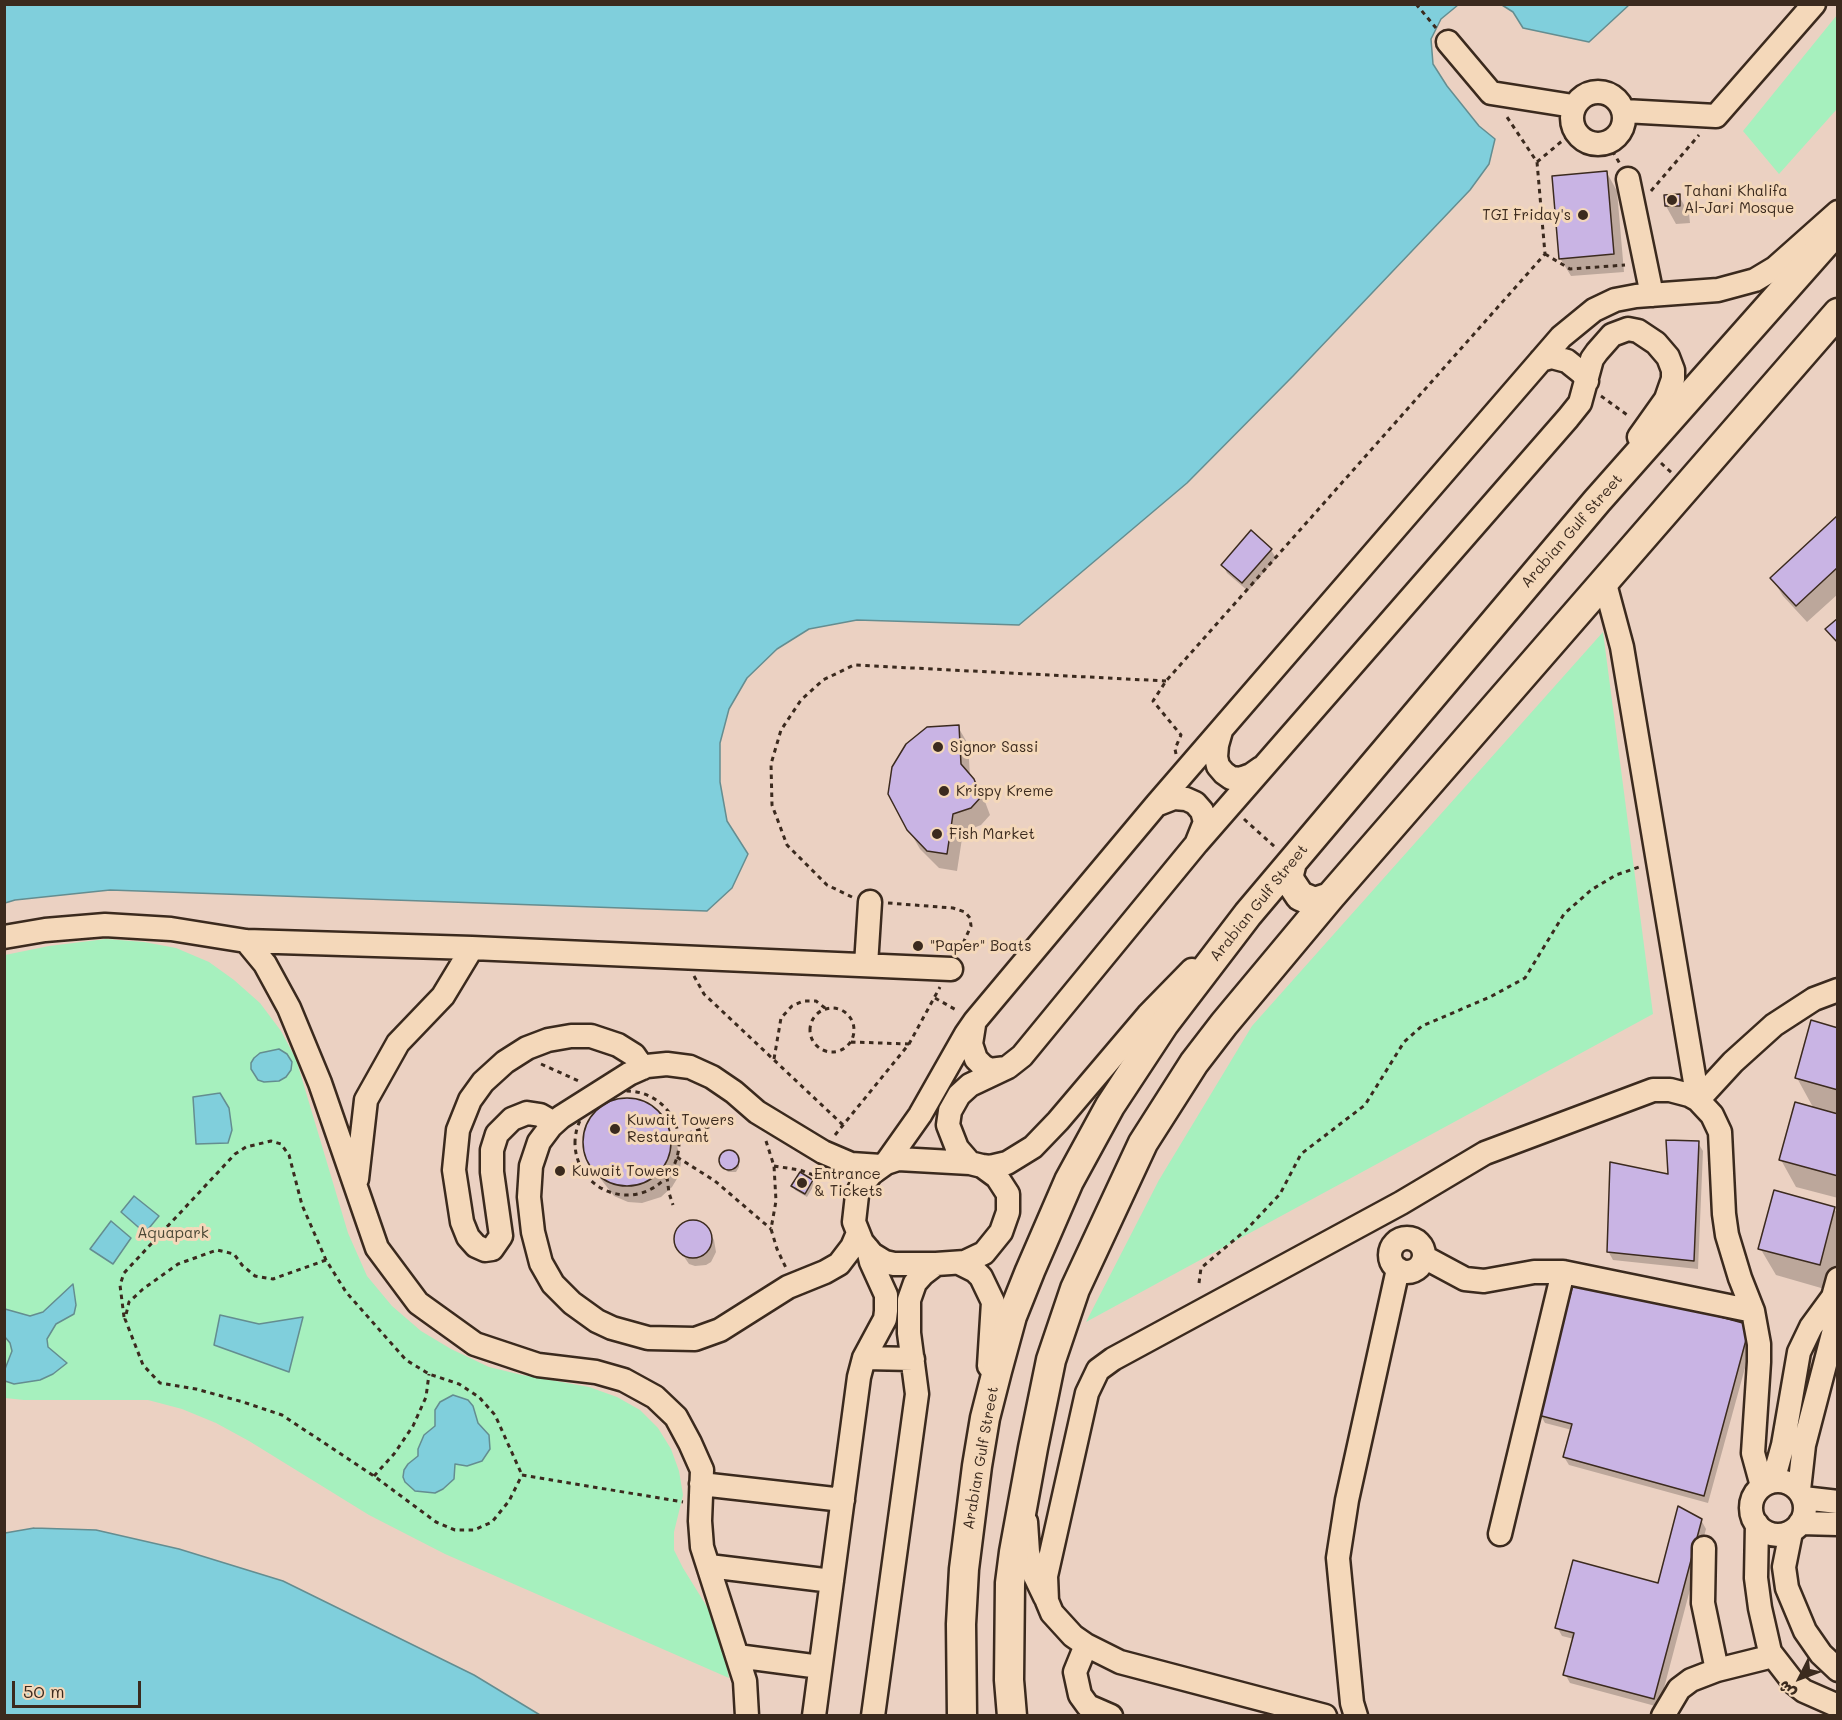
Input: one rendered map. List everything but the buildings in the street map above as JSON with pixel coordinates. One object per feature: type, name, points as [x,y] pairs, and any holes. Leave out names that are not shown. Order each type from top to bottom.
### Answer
[{"type":"main road","name":"Arabian Gulf Street","points":[[962,1716],[961,1624],[964,1569],[985,1418],[1012,1317],[1053,1218],[1086,1148],[1115,1098],[1164,1024],[1248,914],[1597,501],[1646,436],[1838,229]]},
{"type":"main road","points":[[1012,1716],[1009,1680],[1010,1583],[1042,1400],[1059,1333],[1075,1289],[1143,1143],[1194,1063],[1330,897],[1838,313]]},
{"type":"main road","points":[[1292,862],[1290,881],[1300,896],[1312,901],[1330,897]]},
{"type":"street","points":[[1624,111],[1716,116],[1814,4]]},
{"type":"street","points":[[1448,42],[1491,93],[1574,106]]},
{"type":"street","points":[[1594,92],[1606,93],[1617,100],[1624,111],[1624,124],[1618,135],[1608,143],[1595,145],[1583,141],[1574,131],[1571,119],[1574,106],[1582,96],[1594,92]]},
{"type":"street","points":[[1628,178],[1652,295]]},
{"type":"street","points":[[814,1716],[859,1377],[864,1358],[885,1319],[886,1311],[886,1295],[862,1241],[854,1212],[857,1195],[866,1179],[883,1164],[920,1115],[975,1021],[1156,805],[1567,331],[1594,310],[1615,300],[1718,290],[1755,280],[1784,260],[1838,212]]},
{"type":"street","points":[[862,1241],[879,1258],[894,1264],[959,1263],[978,1257],[991,1246],[1001,1232],[1008,1212],[1008,1194],[1005,1186],[997,1177],[976,1164],[957,1148],[951,1136],[948,1125],[950,1111],[959,1095],[970,1085],[1008,1067],[1022,1056],[1197,843],[1568,418],[1580,403],[1592,359],[1612,335],[1628,329],[1647,336],[1656,343],[1672,363],[1673,379],[1666,399],[1646,436]]},
{"type":"street","points":[[1541,360],[1552,357],[1567,361],[1582,373],[1587,381]]},
{"type":"street","points":[[1604,580],[1622,646],[1698,1100]]},
{"type":"street","points":[[1222,729],[1216,757],[1218,766],[1224,773],[1231,778],[1240,779],[1251,775],[1265,765]]},
{"type":"street","points":[[1156,805],[1174,798],[1195,803],[1202,811],[1204,822],[1197,843]]},
{"type":"street","points":[[867,965],[870,902]]},
{"type":"street","points":[[862,1241],[852,1247],[839,1264],[793,1284],[720,1330],[695,1339],[666,1340],[633,1335],[612,1328],[583,1312],[563,1294],[546,1273],[537,1249],[530,1214],[530,1182],[536,1149],[543,1136],[555,1123],[643,1068],[667,1064],[690,1067],[722,1083],[757,1112],[823,1152],[851,1164],[883,1164],[909,1159],[990,1167],[1006,1163],[1033,1147],[1148,1015],[1248,914]]},
{"type":"street","points":[[4,937],[45,930],[105,925],[171,929],[246,941],[472,948],[951,969]]},
{"type":"street","points":[[246,941],[265,964],[288,1008],[320,1083],[377,1248],[418,1303],[475,1344],[538,1365],[596,1372],[624,1380],[655,1398],[676,1417],[702,1470],[702,1547],[745,1681],[747,1716]]},
{"type":"street","points":[[356,1184],[366,1100],[398,1043],[443,996],[472,948]]},
{"type":"street","points":[[1698,1100],[1733,1062],[1774,1025],[1814,999],[1838,990]]},
{"type":"street","points":[[975,1021],[971,1040],[976,1059],[990,1070],[1008,1067]]},
{"type":"street","points":[[555,1123],[540,1115],[526,1113],[512,1119],[497,1134],[492,1150],[492,1172],[501,1236],[492,1249],[485,1250],[476,1246],[465,1231],[457,1200],[454,1170],[458,1130],[475,1090],[492,1072],[517,1053],[548,1040],[571,1036],[591,1036],[618,1045],[639,1060],[643,1068]]},
{"type":"street","points":[[1047,1601],[1047,1576],[1083,1406],[1089,1385],[1098,1370],[1113,1359],[1401,1203],[1485,1153],[1653,1090],[1670,1090],[1698,1100],[1712,1115],[1720,1132],[1727,1235],[1753,1311],[1759,1344],[1753,1453],[1768,1483]]},
{"type":"street","points":[[1401,1203],[1403,1239]]},
{"type":"street","points":[[1403,1239],[1416,1241],[1422,1248],[1424,1257],[1415,1270],[1406,1272],[1393,1264],[1391,1252],[1393,1245],[1403,1239]]},
{"type":"street","points":[[1424,1257],[1466,1279],[1493,1280],[1534,1272],[1563,1272],[1753,1311]]},
{"type":"street","points":[[959,1263],[975,1271],[981,1277],[993,1302],[985,1418]]},
{"type":"street","points":[[873,1716],[916,1405],[917,1389],[908,1319],[910,1293],[923,1274],[936,1264]]},
{"type":"street","points":[[1331,1716],[1355,1712],[1338,1557],[1347,1500],[1398,1269]]},
{"type":"street","points":[[1500,1534],[1563,1272]]},
{"type":"street","points":[[1768,1483],[1783,1445],[1798,1352],[1835,1288]]},
{"type":"street","points":[[1835,1288],[1834,1330],[1804,1445],[1801,1494],[1805,1511],[1796,1527],[1784,1567],[1788,1588],[1805,1631],[1821,1654],[1838,1670]]},
{"type":"street","points":[[864,1358],[913,1359]]},
{"type":"street","points":[[1838,1502],[1801,1494],[1785,1481],[1768,1483],[1756,1492],[1751,1504],[1757,1524],[1773,1534],[1782,1534],[1796,1527],[1838,1524]]},
{"type":"street","points":[[1024,1494],[1028,1552],[1032,1570],[1052,1613],[1061,1624],[1086,1645],[1120,1662],[1325,1716]]},
{"type":"street","points":[[701,1495],[843,1500]]},
{"type":"street","points":[[1757,1524],[1758,1593],[1764,1628],[1773,1656],[1799,1688],[1838,1706]]},
{"type":"street","points":[[1704,1548],[1703,1603],[1717,1670]]},
{"type":"street","points":[[709,1566],[832,1581]]},
{"type":"street","points":[[1086,1645],[1075,1672],[1080,1695],[1088,1706],[1111,1716]]},
{"type":"street","points":[[737,1656],[820,1667]]},
{"type":"street","points":[[1663,1716],[1679,1689],[1691,1680],[1717,1670],[1773,1656]]},
{"type":"path","points":[[1416,4],[1448,42]]},
{"type":"path","points":[[1181,776],[1175,749],[1181,735],[1153,701],[1166,681],[1545,254],[1537,162],[1491,93]]},
{"type":"path","points":[[1634,210],[1716,116]]},
{"type":"path","points":[[1537,162],[1574,131]]},
{"type":"path","points":[[1545,254],[1570,269],[1645,263]]},
{"type":"path","points":[[1587,381],[1646,436],[1686,487]]},
{"type":"path","points":[[774,1167],[801,1170],[816,1176],[823,1152],[909,1044],[951,969],[971,926],[970,918],[965,912],[953,908],[857,899],[827,885],[787,845],[772,805],[771,764],[781,730],[801,700],[823,680],[854,665],[1166,681]]},
{"type":"path","points":[[1230,806],[1292,862]]},
{"type":"path","points":[[1199,1283],[1201,1268],[1246,1230],[1280,1194],[1301,1154],[1365,1105],[1404,1042],[1422,1026],[1490,997],[1525,978],[1564,914],[1591,890],[1616,875],[1657,859]]},
{"type":"path","points":[[683,957],[704,994],[843,1125]]},
{"type":"path","points":[[935,997],[975,1021]]},
{"type":"path","points":[[774,1060],[781,1018],[792,1006],[803,1001],[816,1001],[825,1008]]},
{"type":"path","points":[[825,1008],[836,1008],[846,1012],[852,1021],[854,1031],[851,1042],[842,1050],[830,1052],[819,1048],[811,1038],[810,1026],[815,1015],[825,1008]]},
{"type":"path","points":[[851,1042],[909,1044]]},
{"type":"path","points":[[517,1053],[605,1092],[623,1090],[639,1092],[653,1098],[670,1114],[679,1136],[677,1158],[667,1177],[655,1188],[640,1194],[624,1195],[609,1192],[595,1185],[584,1173],[575,1151],[576,1127],[583,1113],[605,1092]]},
{"type":"path","points":[[679,1136],[757,1112],[774,1167],[776,1201],[771,1229],[777,1250],[793,1284]]},
{"type":"path","points":[[271,1141],[281,1144],[289,1155],[302,1205],[326,1260],[346,1292],[406,1360],[429,1374],[459,1384],[479,1397],[495,1414],[522,1475],[509,1501],[492,1522],[474,1530],[455,1530],[436,1522],[374,1476],[282,1415],[196,1389],[160,1383],[143,1365],[125,1318],[120,1285],[124,1274],[235,1154],[246,1147],[271,1141]]},
{"type":"path","points":[[677,1158],[715,1181],[771,1229]]},
{"type":"path","points":[[667,1177],[673,1205]]},
{"type":"path","points":[[125,1318],[129,1302],[143,1289],[178,1264],[198,1255],[217,1250],[234,1254],[242,1265],[255,1276],[273,1279],[326,1260]]},
{"type":"path","points":[[374,1476],[394,1454],[413,1426],[426,1397],[429,1374]]},
{"type":"path","points":[[522,1475],[701,1495]]},
{"type":"green space","points":[[1837,15],[1837,109],[1779,174],[1743,131]]},
{"type":"green space","points":[[1603,632],[1653,1014],[1086,1322],[1159,1180],[1252,1026]]},
{"type":"green space","name":"Aquapark","points":[[106,939],[144,942],[176,948],[209,962],[260,1003],[281,1031],[296,1059],[348,1233],[367,1276],[392,1306],[421,1331],[451,1349],[489,1367],[589,1387],[617,1397],[640,1410],[658,1428],[671,1449],[679,1471],[683,1495],[674,1532],[674,1550],[717,1623],[729,1678],[445,1554],[369,1515],[249,1441],[216,1423],[182,1409],[148,1400],[5,1398],[5,955],[49,946]]},
{"type":"water","points":[[5,4],[1458,5],[1441,19],[1431,39],[1433,64],[1447,86],[1479,126],[1495,139],[1489,164],[1470,190],[1293,376],[1187,483],[1019,625],[857,620],[809,629],[777,649],[747,678],[729,709],[720,743],[720,782],[727,821],[748,854],[732,888],[707,911],[110,890],[5,903]]},
{"type":"water","points":[[1502,5],[1629,5],[1589,42],[1523,28],[1513,12]]},
{"type":"water","points":[[279,1049],[287,1054],[292,1062],[291,1070],[279,1081],[258,1080],[251,1069],[254,1058],[260,1053]]},
{"type":"water","points":[[220,1093],[229,1108],[232,1130],[228,1143],[196,1144],[193,1097]]},
{"type":"water","points":[[134,1196],[159,1216],[145,1233],[121,1212]]},
{"type":"water","points":[[111,1221],[131,1238],[113,1264],[90,1249]]},
{"type":"water","points":[[73,1284],[76,1305],[74,1314],[56,1324],[47,1339],[48,1347],[67,1363],[53,1374],[40,1380],[14,1384],[5,1381],[5,1369],[12,1351],[5,1337],[5,1309],[30,1316],[43,1312]]},
{"type":"water","points":[[220,1315],[259,1324],[303,1317],[289,1372],[214,1345]]},
{"type":"water","points":[[453,1395],[468,1400],[473,1406],[478,1423],[489,1435],[490,1449],[482,1461],[467,1466],[455,1464],[454,1479],[443,1489],[435,1493],[415,1491],[405,1482],[404,1470],[418,1456],[418,1449],[424,1435],[435,1426],[435,1410],[440,1402]]},
{"type":"water","points":[[34,1528],[96,1530],[179,1549],[283,1581],[474,1675],[540,1715],[5,1715],[5,1533]]},
{"type":"place","name":"Tahani Khalifa Al-Jari Mosque","points":[[1672,200]]},
{"type":"place","name":"TGI Friday's","points":[[1583,215]]},
{"type":"place","name":"Signor Sassi","points":[[938,747]]},
{"type":"place","name":"Krispy Kreme","points":[[944,791]]},
{"type":"place","name":"Fish Market","points":[[937,834]]},
{"type":"place","name":"\"Paper\" Boats","points":[[918,946]]},
{"type":"place","name":"Kuwait Towers Restaurant","points":[[615,1129]]},
{"type":"place","name":"Kuwait Towers","points":[[560,1171]]},
{"type":"place","name":"Entrance & Tickets","points":[[802,1183]]}]
